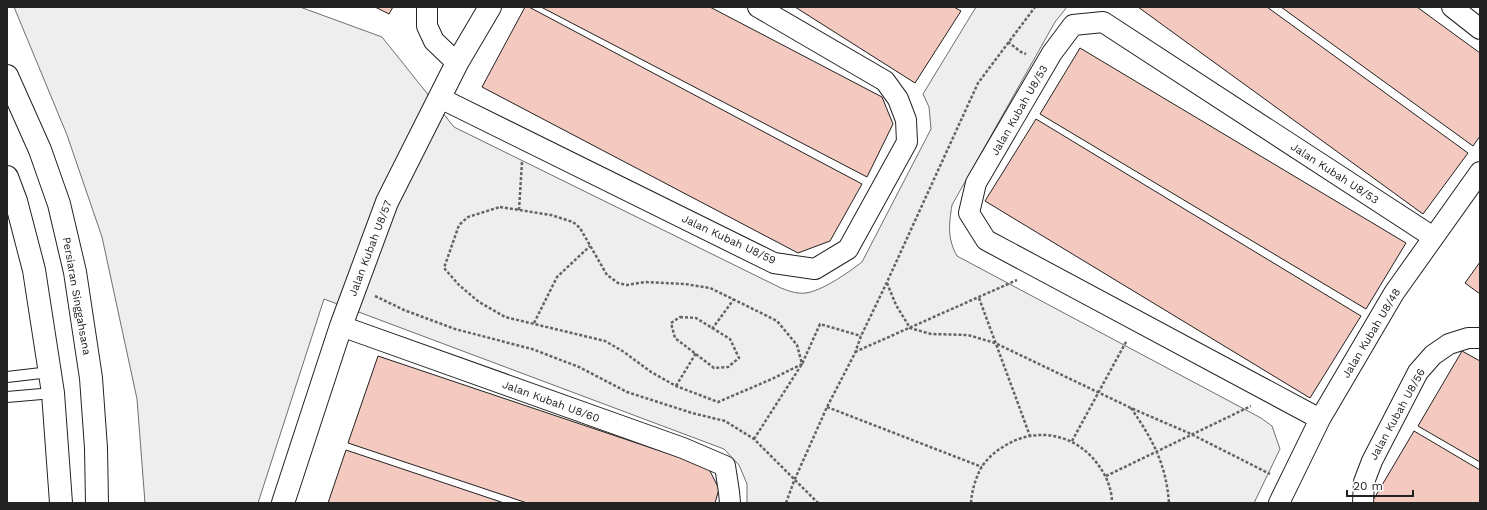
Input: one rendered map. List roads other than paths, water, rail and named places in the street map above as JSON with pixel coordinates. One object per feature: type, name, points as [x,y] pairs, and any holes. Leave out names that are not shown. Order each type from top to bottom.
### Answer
[{"type":"street","points":[[427,7],[427,26],[434,41],[457,63]]},
{"type":"street","name":"Jalan Kubah U8/57","points":[[283,503],[354,286],[386,202],[457,63],[490,7]]},
{"type":"street","name":"Jalan Kubah U8/59","points":[[440,98],[774,262],[815,268],[848,249],[907,142],[906,120],[898,99],[884,81],[758,7]]},
{"type":"street","points":[[1452,7],[1480,29]]},
{"type":"street","name":"Jalan Kubah U8/53","points":[[1320,419],[986,240],[970,213],[976,184],[1052,53],[1073,25],[1103,22],[1433,237]]},
{"type":"street","name":"Persiaran Singgahsana","points":[[7,76],[40,150],[59,204],[75,272],[91,378],[96,448],[97,503]]},
{"type":"street","name":"Jalan Kubah U8/48","points":[[1279,503],[1320,419],[1394,294],[1480,172]]},
{"type":"street","points":[[7,177],[16,201],[34,270],[53,393],[61,503]]},
{"type":"street","name":"Jalan Kubah U8/60","points":[[341,326],[683,448],[725,466],[730,503]]},
{"type":"street","name":"Jalan Kubah U8/56","points":[[1363,503],[1364,482],[1372,461],[1418,372],[1434,355],[1449,344],[1468,338],[1480,338]]},
{"type":"lane","points":[[7,377],[50,372]]},
{"type":"lane","points":[[7,397],[53,393]]}]
